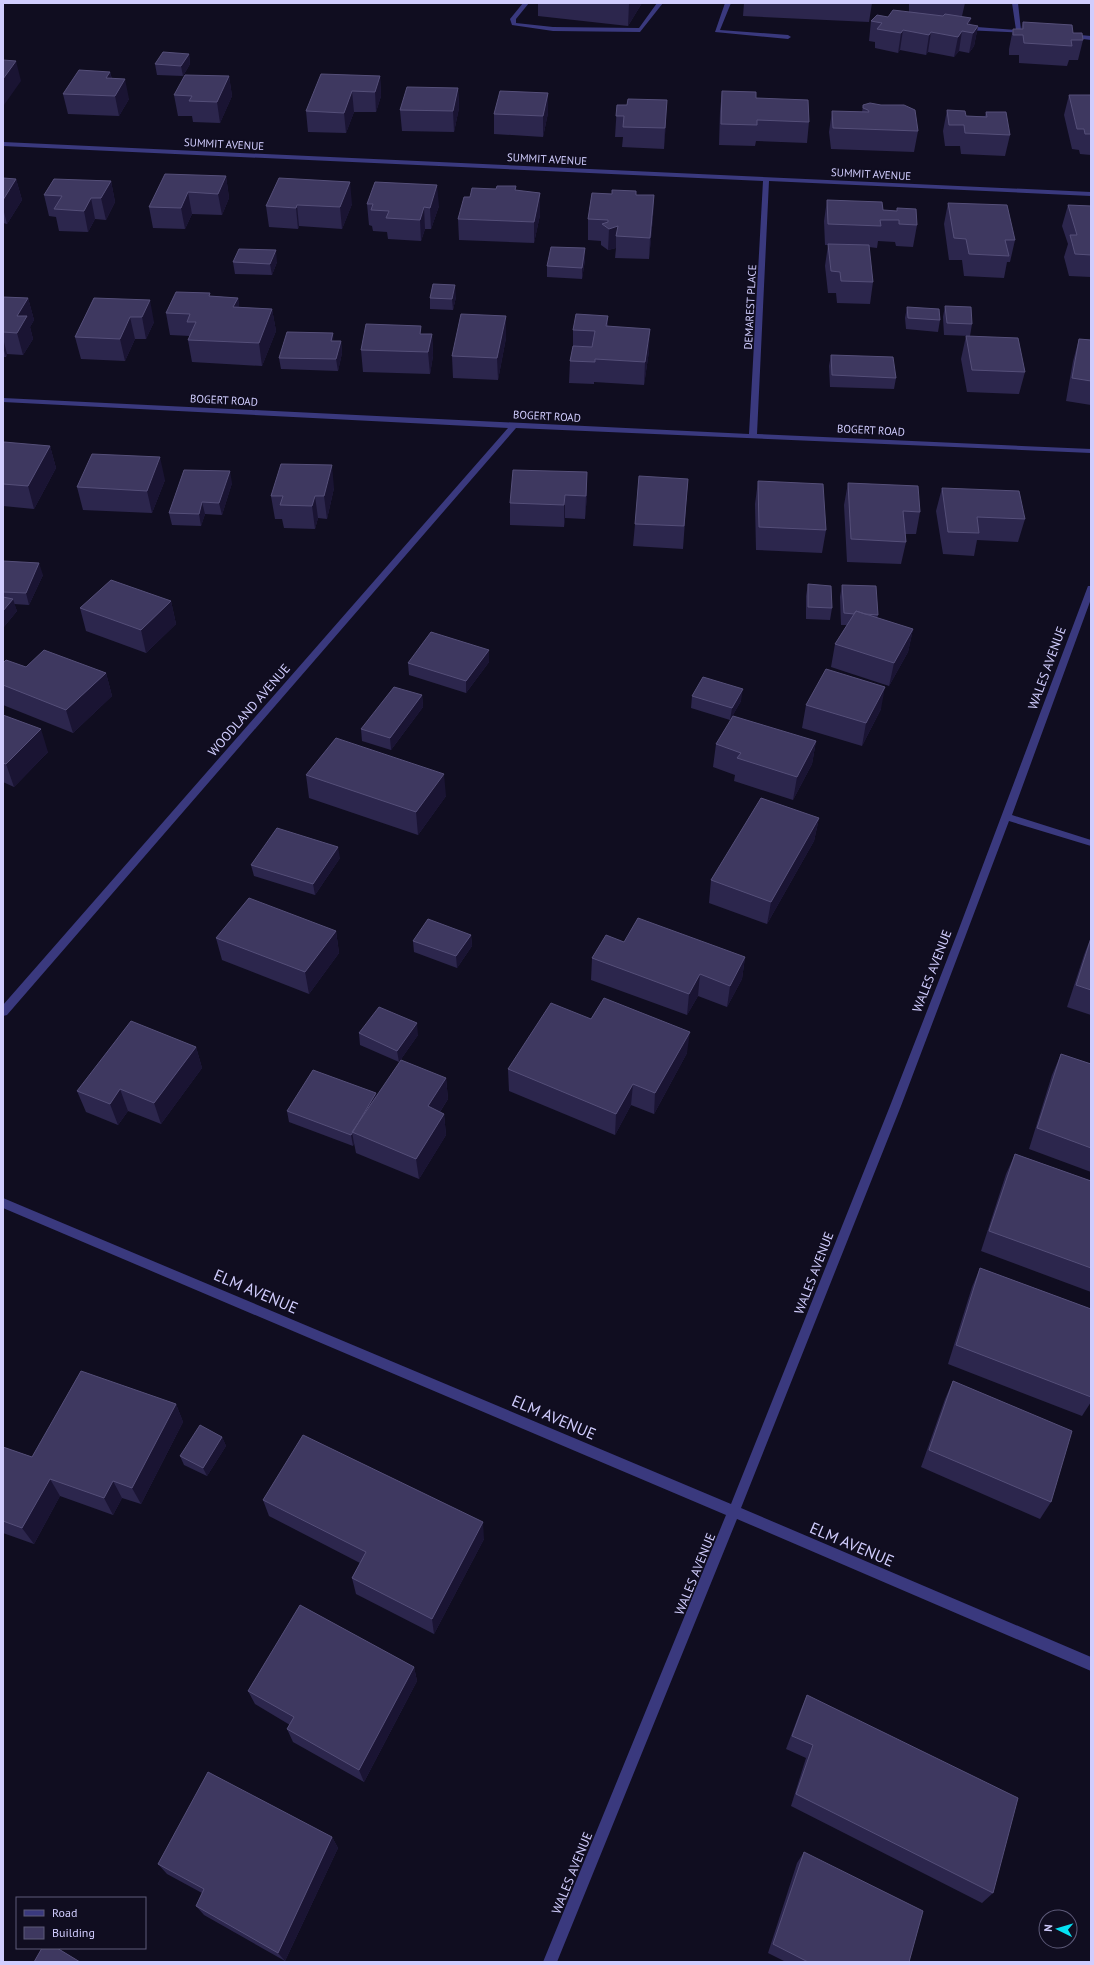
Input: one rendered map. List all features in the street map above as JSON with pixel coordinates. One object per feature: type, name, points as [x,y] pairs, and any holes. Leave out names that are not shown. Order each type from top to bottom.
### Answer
[{"type":"street","points":[[526,3],[513,19],[514,24],[553,29],[632,30],[640,30],[660,3]]},
{"type":"street","points":[[728,3],[717,31],[788,37]]},
{"type":"street","points":[[1015,3],[1019,31]]},
{"type":"street","points":[[954,28],[1033,33]]},
{"type":"street","points":[[1062,35],[1091,38]]},
{"type":"street","name":"SUMMIT AVENUE","points":[[3,144],[1091,194]]},
{"type":"street","name":"DEMAREST PLACE","points":[[753,436],[766,179]]},
{"type":"street","name":"BOGERT ROAD","points":[[3,400],[514,426],[1091,451]]},
{"type":"street","name":"WOODLAND AVENUE","points":[[3,1012],[514,426]]},
{"type":"street","name":"WALES AVENUE","points":[[550,1962],[735,1512],[1008,817],[1091,588]]},
{"type":"street","points":[[1008,817],[1091,842]]},
{"type":"street","name":"ELM AVENUE","points":[[3,1203],[1091,1664]]},
{"type":"building","points":[[893,10],[943,16],[945,14],[971,18],[967,24],[978,26],[973,33],[962,31],[958,37],[931,32],[929,35],[903,30],[901,33],[877,29],[882,23],[871,21],[877,15],[888,17]]},
{"type":"building","points":[[1023,22],[1072,25],[1073,33],[1082,33],[1083,40],[1071,40],[1072,46],[1024,43],[1023,35],[1013,35],[1013,29],[1023,29]]},
{"type":"building","points":[[163,52],[189,54],[181,66],[155,64]]},
{"type":"building","points":[[3,60],[16,61],[3,79]]},
{"type":"building","points":[[79,70],[110,72],[106,78],[125,79],[115,96],[63,94]]},
{"type":"building","points":[[321,74],[380,76],[375,92],[352,91],[344,113],[306,111]]},
{"type":"building","points":[[185,75],[229,76],[217,102],[189,101],[192,96],[174,95]]},
{"type":"building","points":[[407,87],[458,88],[453,111],[400,110]]},
{"type":"building","points":[[500,91],[548,93],[543,116],[494,114]]},
{"type":"building","points":[[722,91],[756,92],[756,98],[808,100],[809,122],[757,120],[757,125],[721,124]]},
{"type":"building","points":[[1069,95],[1091,95],[1091,134],[1085,134],[1084,129],[1077,129]]},
{"type":"building","points":[[628,99],[667,100],[665,128],[623,127],[624,116],[616,116],[617,105],[627,105]]},
{"type":"building","points":[[870,103],[881,105],[904,105],[915,110],[918,131],[833,128],[832,111],[869,112],[863,108],[863,105]]},
{"type":"building","points":[[947,110],[965,111],[966,116],[987,117],[986,112],[1006,112],[1010,135],[965,133],[964,125],[949,125]]},
{"type":"building","points":[[165,174],[226,176],[218,194],[188,192],[181,208],[149,207]]},
{"type":"building","points":[[3,178],[16,179],[3,200]]},
{"type":"building","points":[[279,178],[350,182],[340,207],[297,205],[296,208],[266,206]]},
{"type":"building","points":[[54,179],[111,181],[101,198],[91,198],[84,211],[54,209],[62,196],[44,195]]},
{"type":"building","points":[[375,182],[437,185],[430,208],[424,207],[420,220],[386,218],[389,211],[371,210],[373,204],[367,204]]},
{"type":"building","points":[[497,186],[516,186],[515,190],[540,193],[534,222],[458,219],[464,197],[470,197],[472,188],[496,189]]},
{"type":"building","points":[[612,190],[636,191],[636,195],[654,195],[650,238],[616,236],[618,226],[609,229],[602,224],[608,222],[608,220],[588,219],[592,193],[612,194]]},
{"type":"building","points":[[827,200],[882,202],[883,210],[897,211],[897,208],[916,209],[917,225],[899,224],[899,220],[880,220],[881,226],[828,224]]},
{"type":"building","points":[[948,203],[1007,205],[1015,240],[1005,240],[1009,256],[969,254],[966,239],[954,238]]},
{"type":"building","points":[[1068,205],[1091,206],[1091,255],[1075,254],[1070,235],[1077,235]]},
{"type":"building","points":[[828,244],[869,245],[873,282],[841,281],[840,272],[831,271]]},
{"type":"building","points":[[551,247],[585,248],[582,268],[547,266]]},
{"type":"building","points":[[239,249],[276,250],[270,264],[233,262]]},
{"type":"building","points":[[433,284],[455,285],[452,299],[430,298]]},
{"type":"building","points":[[176,292],[210,293],[209,296],[238,298],[233,307],[272,309],[259,343],[188,340],[196,322],[187,322],[190,314],[166,313]]},
{"type":"building","points":[[3,297],[28,298],[17,316],[27,316],[17,333],[3,332]]},
{"type":"building","points":[[94,298],[150,300],[142,317],[130,317],[120,339],[75,337]]},
{"type":"building","points":[[945,306],[971,307],[972,324],[947,323]]},
{"type":"building","points":[[907,307],[939,309],[940,320],[908,318]]},
{"type":"building","points":[[461,314],[506,316],[497,358],[452,356]]},
{"type":"building","points":[[576,314],[608,316],[606,326],[650,329],[645,362],[595,359],[595,362],[570,361],[573,346],[592,347],[595,331],[573,330]]},
{"type":"building","points":[[366,324],[421,326],[420,334],[432,334],[428,352],[361,350]]},
{"type":"building","points":[[287,332],[333,333],[331,341],[341,341],[336,359],[279,358]]},
{"type":"building","points":[[966,336],[1018,338],[1025,372],[972,370]]},
{"type":"building","points":[[1079,339],[1091,340],[1091,381],[1072,378]]},
{"type":"building","points":[[831,355],[893,357],[896,378],[832,375]]},
{"type":"building","points":[[4,442],[50,446],[28,486],[3,484]]},
{"type":"building","points":[[92,454],[160,457],[147,491],[77,487]]},
{"type":"building","points":[[281,464],[332,465],[324,496],[315,496],[312,506],[280,505],[283,496],[271,496]]},
{"type":"building","points":[[184,470],[230,471],[219,503],[202,502],[199,514],[169,513]]},
{"type":"building","points":[[513,470],[587,472],[586,496],[565,495],[564,505],[510,503]]},
{"type":"building","points":[[639,476],[688,479],[684,526],[635,524]]},
{"type":"building","points":[[758,481],[823,484],[826,530],[759,527]]},
{"type":"building","points":[[848,483],[918,486],[920,512],[903,511],[906,542],[851,539]]},
{"type":"building","points":[[942,488],[1019,491],[1025,519],[977,517],[979,533],[948,532]]},
{"type":"building","points":[[3,561],[39,563],[26,593],[3,592]]},
{"type":"building","points":[[111,580],[171,601],[141,630],[80,608]]},
{"type":"building","points":[[808,584],[831,586],[832,608],[808,607]]},
{"type":"building","points":[[842,585],[876,586],[878,615],[865,614],[856,611],[854,614],[844,613]]},
{"type":"building","points":[[3,597],[13,599],[3,611]]},
{"type":"building","points":[[856,611],[913,629],[894,663],[835,644]]},
{"type":"building","points":[[431,632],[489,650],[466,681],[408,663]]},
{"type":"building","points":[[44,650],[106,673],[66,710],[3,685],[3,663],[6,660],[26,667]]},
{"type":"building","points":[[826,669],[885,687],[866,723],[806,705]]},
{"type":"building","points":[[703,677],[743,689],[732,708],[692,696]]},
{"type":"building","points":[[394,687],[422,695],[390,738],[361,729]]},
{"type":"building","points":[[3,715],[41,729],[6,764],[3,763]]},
{"type":"building","points":[[733,716],[816,741],[797,777],[737,758],[741,753],[716,744]]},
{"type":"building","points":[[336,738],[444,774],[416,812],[306,775]]},
{"type":"building","points":[[761,798],[819,818],[771,902],[711,880]]},
{"type":"building","points":[[277,828],[338,847],[313,884],[251,865]]},
{"type":"building","points":[[249,898],[336,931],[305,972],[216,938]]},
{"type":"building","points":[[638,918],[745,957],[730,986],[700,974],[689,994],[592,958],[606,935],[624,942]]},
{"type":"building","points":[[428,919],[471,935],[456,956],[413,941]]},
{"type":"building","points":[[1091,938],[1091,990],[1076,985]]},
{"type":"building","points":[[604,998],[690,1032],[655,1093],[633,1084],[616,1114],[508,1069],[551,1003],[591,1019]]},
{"type":"building","points":[[379,1007],[417,1023],[397,1051],[359,1033]]},
{"type":"building","points":[[131,1021],[196,1047],[154,1103],[120,1089],[110,1104],[77,1091]]},
{"type":"building","points":[[1061,1054],[1091,1064],[1091,1148],[1037,1128]]},
{"type":"building","points":[[401,1060],[446,1078],[428,1106],[444,1114],[416,1159],[352,1132]]},
{"type":"building","points":[[313,1070],[376,1093],[351,1135],[287,1111]]},
{"type":"building","points":[[1015,1154],[1091,1181],[1091,1268],[989,1231]]},
{"type":"building","points":[[980,1268],[1091,1309],[1091,1397],[956,1345]]},
{"type":"building","points":[[81,1371],[176,1404],[132,1488],[113,1481],[104,1498],[50,1479],[22,1528],[3,1521],[3,1447],[32,1457]]},
{"type":"building","points":[[953,1381],[1072,1431],[1051,1502],[929,1450]]},
{"type":"building","points":[[200,1425],[222,1437],[203,1468],[180,1456]]},
{"type":"building","points":[[303,1435],[483,1522],[432,1619],[352,1578],[366,1552],[263,1500]]},
{"type":"building","points":[[300,1605],[414,1667],[359,1770],[287,1729],[294,1717],[248,1691]]},
{"type":"building","points":[[807,1695],[1018,1798],[993,1893],[796,1794],[813,1745],[792,1736]]},
{"type":"building","points":[[208,1772],[332,1837],[278,1953],[196,1906],[204,1889],[158,1864]]},
{"type":"building","points":[[804,1852],[923,1911],[909,1962],[808,1962],[773,1944]]},
{"type":"building","points":[[41,1949],[59,1949],[80,1962],[34,1962]]}]
